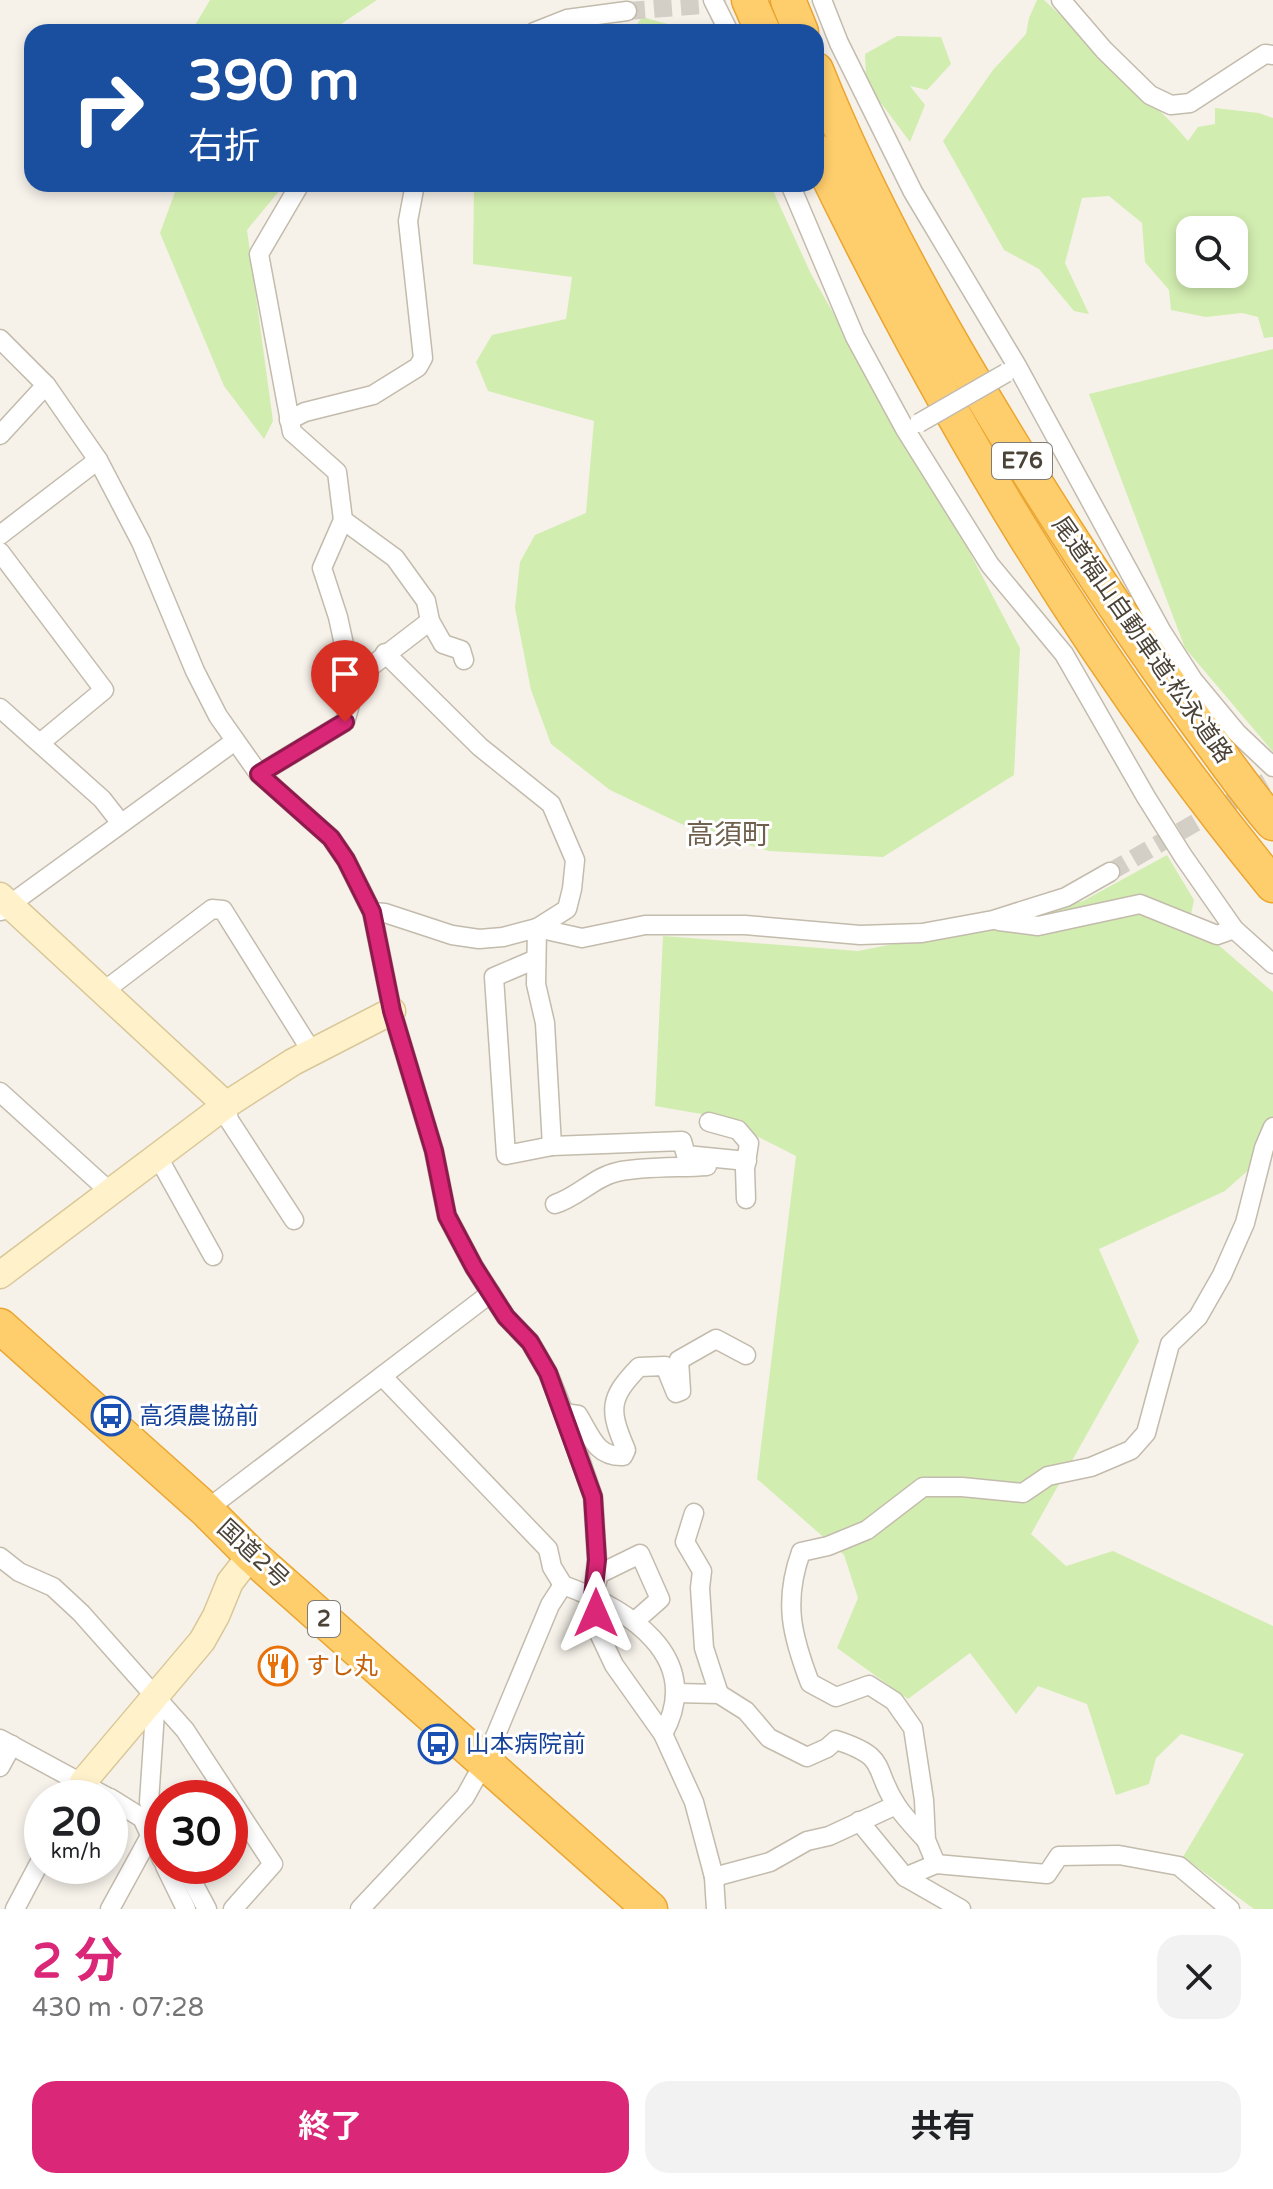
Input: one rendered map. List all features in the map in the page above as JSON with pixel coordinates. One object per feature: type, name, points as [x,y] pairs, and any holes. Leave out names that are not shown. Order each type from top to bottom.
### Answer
[{"type":"highway","points":[[749,0],[760,24]]},
{"type":"highway","points":[[788,0],[798,24]]},
{"type":"highway","name":"尾道福山自動車道;松永道路","points":[[824,90],[907,263],[996,419],[1070,539],[1157,668],[1273,823]]},
{"type":"highway","name":"尾道福山自動車道;松永道路","points":[[824,168],[878,280],[966,440],[1039,562],[1127,694],[1273,885]]},
{"type":"highway","name":"国道2号","points":[[0,1326],[206,1510],[251,1555],[650,1909]]},
{"type":"street","points":[[713,0],[725,24]]},
{"type":"street","points":[[822,0],[839,43],[913,192],[1162,632],[1193,680],[1237,733],[1273,767]]},
{"type":"street","points":[[1061,0],[1104,50],[1150,95],[1171,105],[1190,103],[1265,54],[1273,55]]},
{"type":"street","points":[[554,24],[567,19],[627,11]]},
{"type":"street","points":[[259,774],[345,722],[354,690],[338,617],[322,568],[343,520],[337,472],[292,432],[259,254],[295,192]]},
{"type":"street","points":[[289,420],[305,412],[373,395],[418,367],[423,358],[408,221],[413,192]]},
{"type":"street","points":[[793,192],[855,337],[912,426],[990,565],[1064,654],[1146,797],[1234,929],[1273,964]]},
{"type":"street","points":[[0,339],[46,385],[98,460],[141,542],[195,671],[218,716],[259,774],[331,838],[346,860],[372,912],[392,1011],[434,1151],[447,1216],[474,1267],[506,1317],[530,1342],[548,1373],[564,1413],[593,1497],[597,1560],[593,1596],[598,1631],[614,1665],[663,1734],[694,1802],[714,1877],[716,1909]]},
{"type":"street","points":[[912,426],[1012,370]]},
{"type":"street","points":[[0,435],[46,385]]},
{"type":"street","points":[[0,535],[98,460]]},
{"type":"street","points":[[343,520],[395,558],[426,601],[430,621],[443,644],[461,650],[464,660]]},
{"type":"street","points":[[0,552],[104,690],[40,743]]},
{"type":"street","points":[[354,690],[363,684],[370,667],[385,653],[430,621]]},
{"type":"street","points":[[372,912],[385,913],[452,935],[479,939],[503,937],[537,928],[567,909],[575,860],[551,804],[480,747],[385,653]]},
{"type":"street","points":[[0,708],[102,799],[120,822]]},
{"type":"street","points":[[235,741],[3,904],[104,991],[226,1105],[229,1120],[294,1220]]},
{"type":"street","points":[[537,928],[582,938],[645,925],[745,925],[860,935],[922,933],[993,920],[1066,897],[1110,872]]},
{"type":"street","points":[[993,920],[1038,926],[1140,904],[1217,935],[1234,929]]},
{"type":"street","points":[[104,991],[212,909],[223,910],[312,1052]]},
{"type":"street","points":[[537,928],[536,984],[545,1023],[552,1146]]},
{"type":"street","points":[[536,959],[494,977],[506,1155],[552,1146],[682,1141],[686,1155],[746,1165]]},
{"type":"street","points":[[0,1275],[226,1105],[312,1052],[392,1011]]},
{"type":"street","points":[[0,1092],[109,1191]]},
{"type":"street","points":[[709,1122],[738,1130],[749,1143],[746,1199]]},
{"type":"street","points":[[926,1840],[924,1800],[913,1728],[894,1701],[869,1685],[836,1697],[810,1683],[794,1641],[791,1609],[793,1573],[801,1552],[828,1546],[867,1530],[923,1487],[1023,1493],[1048,1476],[1091,1467],[1131,1450],[1146,1433],[1170,1344],[1198,1317],[1222,1275],[1239,1236],[1273,1127]]},
{"type":"street","points":[[614,1142],[616,1172]]},
{"type":"street","points":[[158,1157],[213,1256]]},
{"type":"street","points":[[555,1204],[571,1199],[591,1184],[616,1172],[746,1165]]},
{"type":"street","points":[[206,1510],[491,1293]]},
{"type":"street","points":[[564,1413],[578,1415],[598,1448],[610,1457],[623,1456],[626,1450],[614,1412],[615,1397],[639,1367],[665,1366],[676,1393],[681,1391],[679,1360],[716,1339],[746,1355]]},
{"type":"street","points":[[382,1376],[548,1549],[552,1567],[563,1585],[593,1596],[646,1629],[666,1656],[676,1693],[673,1716],[663,1734]]},
{"type":"street","points":[[694,1513],[685,1542],[702,1571],[700,1588],[704,1648],[719,1694]]},
{"type":"street","points":[[593,1596],[599,1574],[640,1554],[660,1599],[635,1621]]},
{"type":"street","points":[[86,1780],[202,1641],[230,1582],[251,1555]]},
{"type":"street","points":[[4,1567],[53,1587],[62,1595],[185,1730],[273,1864],[233,1909]]},
{"type":"street","points":[[373,1906],[465,1797],[485,1761],[550,1605],[563,1585]]},
{"type":"street","points":[[676,1693],[719,1694],[746,1711],[769,1738],[807,1757],[836,1740],[862,1748],[878,1764],[896,1805],[926,1840],[936,1864]]},
{"type":"street","points":[[150,1780],[156,1697]]},
{"type":"street","points":[[0,1767],[6,1742],[63,1780]]},
{"type":"street","points":[[714,1877],[770,1862],[807,1841],[829,1836],[896,1805]]},
{"type":"street","points":[[859,1821],[905,1877],[961,1909]]},
{"type":"street","points":[[110,1909],[144,1851]]},
{"type":"street","points":[[905,1877],[936,1864],[1047,1874],[1059,1856],[1119,1855],[1179,1866],[1230,1909]]},
{"type":"street","points":[[15,1909],[28,1884]]},
{"type":"street","points":[[174,1884],[186,1909]]},
{"type":"street","points":[[194,1884],[207,1909]]},
{"type":"green space","points":[[210,0],[377,0],[341,24],[196,24]]},
{"type":"green space","points":[[1037,0],[1044,0],[1188,141],[1198,127],[1215,124],[1215,108],[1259,113],[1273,118],[1273,337],[1264,338],[1258,317],[1242,313],[1206,317],[1171,310],[1169,290],[1145,262],[1142,223],[1109,196],[1082,198],[1065,263],[1089,314],[1074,311],[1039,269],[1004,250],[943,141],[993,70],[1026,34]]},
{"type":"green space","points":[[642,17],[668,24],[637,24]]},
{"type":"green space","points":[[897,36],[941,37],[951,64],[927,90],[910,86],[925,105],[910,142],[881,103],[867,100],[865,54]]},
{"type":"green space","points":[[175,192],[278,192],[247,230],[273,421],[264,439],[224,386],[160,233]]},
{"type":"green space","points":[[474,192],[774,192],[811,274],[968,549],[1020,648],[1014,775],[883,857],[769,851],[692,829],[610,790],[551,744],[531,690],[515,608],[520,562],[535,535],[586,513],[594,421],[488,391],[476,362],[492,335],[566,319],[572,277],[473,264]]},
{"type":"green space","points":[[1273,349],[1273,752],[1185,648],[1089,394]]},
{"type":"green space","points":[[1167,855],[1194,900],[1187,933],[1215,942],[1273,992],[1273,1148],[1225,1191],[1099,1249],[1139,1341],[1031,1534],[1066,1566],[1113,1551],[1273,1626],[1273,1909],[1254,1909],[1183,1857],[1244,1754],[1181,1734],[1156,1758],[1149,1784],[1116,1795],[1087,1704],[1038,1686],[1016,1714],[970,1653],[908,1699],[837,1648],[858,1598],[844,1555],[757,1479],[796,1156],[719,1117],[655,1106],[663,936],[858,951],[991,925],[1083,901]]},
{"type":"tunnel","points":[[627,11],[755,1]]},
{"type":"tunnel","points":[[1110,872],[1273,778]]},
{"type":"place","name":"高須農協前","points":[[111,1416]]},
{"type":"place","name":"すし丸","points":[[278,1666]]},
{"type":"place","name":"山本病院前","points":[[438,1744]]},
{"type":"district","name":"高須町","points":[[728,835]]},
{"type":"route","points":[[345,722],[259,774],[331,838],[346,860],[372,912],[392,1011],[434,1151],[447,1216],[474,1267],[506,1317],[530,1342],[548,1373],[593,1497],[597,1560],[593,1596],[596,1613]]}]
